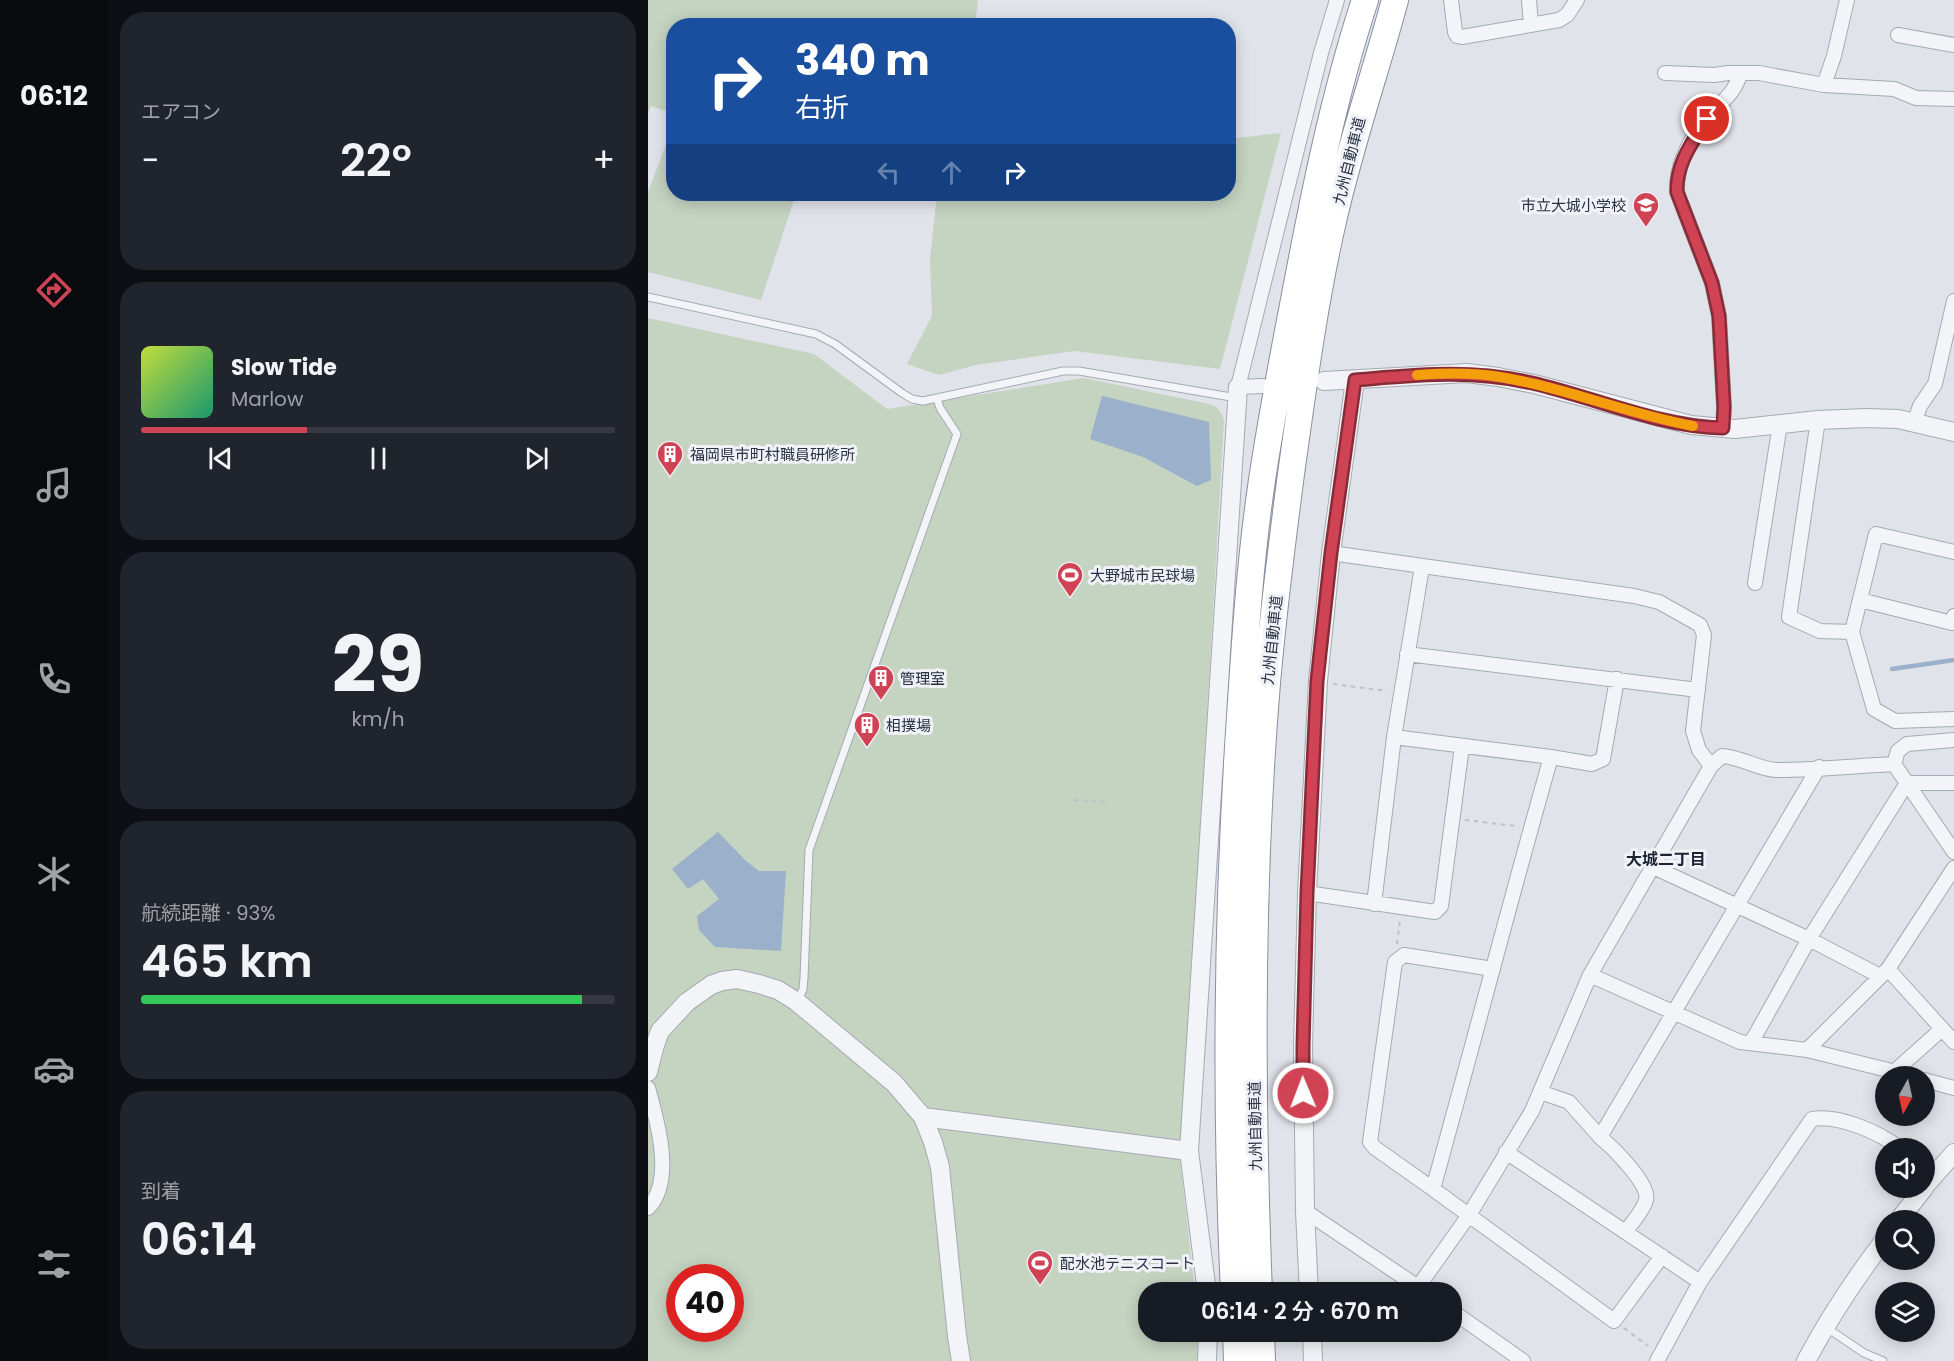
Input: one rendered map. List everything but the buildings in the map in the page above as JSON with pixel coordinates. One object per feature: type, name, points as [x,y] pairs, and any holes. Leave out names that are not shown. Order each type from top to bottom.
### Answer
[{"type":"highway","name":"九州自動車道","points":[[1234,1282],[1229,1109],[1229,978],[1236,782],[1248,606],[1261,488],[1317,178],[1365,0]]},
{"type":"highway","name":"九州自動車道","points":[[1259,1282],[1254,1109],[1254,981],[1256,867],[1267,683],[1305,370],[1324,268],[1360,114],[1395,0]]},
{"type":"highway","points":[[1236,1342],[1237,1361]]},
{"type":"highway","points":[[1261,1342],[1262,1361]]},
{"type":"street","points":[[1206,1282],[1189,1151],[1237,392],[1320,53],[1338,0]]},
{"type":"street","points":[[1451,0],[1457,36],[1462,38],[1559,20],[1567,15],[1577,0]]},
{"type":"street","points":[[1529,0],[1532,25]]},
{"type":"street","points":[[1824,85],[1834,56],[1847,0]]},
{"type":"street","points":[[1898,35],[1954,44]]},
{"type":"street","points":[[1665,73],[1714,75],[1740,73],[1782,76],[1824,85],[1894,89],[1916,98],[1954,99]]},
{"type":"street","points":[[1723,428],[1719,316],[1712,283],[1677,192],[1676,179],[1686,152],[1707,119],[1734,91],[1740,73]]},
{"type":"street","points":[[1914,423],[1920,406],[1935,384],[1954,301]]},
{"type":"street","points":[[1324,381],[1467,374],[1534,384],[1691,425],[1723,428],[1818,420],[1898,419],[1954,432]]},
{"type":"street","points":[[1309,1282],[1305,1211],[1303,1046],[1307,893],[1317,681],[1331,553],[1355,380]]},
{"type":"street","points":[[1237,392],[1263,386]]},
{"type":"street","points":[[1818,420],[1789,617],[1820,631],[1852,632]]},
{"type":"street","points":[[1755,583],[1780,424]]},
{"type":"street","points":[[1954,552],[1876,534],[1852,632],[1874,708],[1896,722],[1954,719]]},
{"type":"street","points":[[1331,553],[1634,596],[1659,602],[1700,625],[1704,635],[1693,732],[1699,750],[1711,766]]},
{"type":"street","points":[[1374,904],[1394,737],[1422,567]]},
{"type":"street","points":[[1860,600],[1952,623],[1954,616]]},
{"type":"street","points":[[1407,654],[1698,690]]},
{"type":"street","points":[[1394,737],[1592,764],[1603,759],[1617,679]]},
{"type":"street","points":[[1894,764],[1898,751],[1907,744],[1954,740]]},
{"type":"street","points":[[1307,893],[1435,912],[1441,906],[1462,746]]},
{"type":"street","points":[[1427,1282],[1532,1111],[1590,975],[1651,866],[1711,766],[1722,756],[1731,756],[1774,770],[1894,764]]},
{"type":"street","points":[[1433,1189],[1551,757]]},
{"type":"street","points":[[1894,764],[1954,852]]},
{"type":"street","points":[[1600,1137],[1820,767]]},
{"type":"street","points":[[1907,783],[1954,783]]},
{"type":"street","points":[[1751,1043],[1809,939],[1907,783]]},
{"type":"street","points":[[1651,866],[1884,972],[1954,1042]]},
{"type":"street","points":[[1807,1050],[1884,972],[1954,868]]},
{"type":"street","points":[[1494,969],[1404,955],[1395,962],[1370,1142],[1375,1148],[1614,1321],[1662,1256]]},
{"type":"street","points":[[1590,975],[1740,1042],[1807,1050],[1875,1066]]},
{"type":"street","points":[[648,1072],[660,1031],[687,1002],[711,985],[722,981],[737,980],[778,990],[797,1002],[894,1083],[923,1118],[940,1167],[961,1361]]},
{"type":"street","points":[[1900,1066],[1942,1029]]},
{"type":"street","points":[[1935,1083],[1954,1088]]},
{"type":"street","points":[[648,1088],[659,1127],[662,1164],[659,1187],[648,1208]]},
{"type":"street","points":[[1540,1092],[1569,1102],[1600,1137],[1617,1152],[1647,1191],[1646,1201],[1625,1232]]},
{"type":"street","points":[[1658,1358],[1700,1282],[1812,1119],[1823,1117],[1863,1128],[1886,1138]]},
{"type":"street","points":[[923,1118],[1189,1151]]},
{"type":"street","points":[[1506,1152],[1700,1282]]},
{"type":"street","points":[[1935,1171],[1954,1153]]},
{"type":"street","points":[[1305,1211],[1410,1282]]},
{"type":"street","points":[[1806,1361],[1825,1327],[1875,1252]]},
{"type":"street","points":[[1462,1318],[1523,1361]]},
{"type":"street","points":[[1207,1361],[1208,1342]]},
{"type":"street","points":[[1312,1342],[1313,1361]]},
{"type":"lane","points":[[648,297],[816,334],[835,344],[912,399],[923,401],[1063,371],[1079,371],[1237,392]]},
{"type":"lane","points":[[797,1002],[803,989],[804,978],[809,850],[957,434],[940,408],[938,399]]},
{"type":"lane","points":[[1825,1327],[1864,1353],[1883,1361]]},
{"type":"path","points":[[1317,681],[1401,693]]},
{"type":"path","points":[[1074,800],[1106,802]]},
{"type":"path","points":[[1453,818],[1531,828]]},
{"type":"path","points":[[1395,962],[1402,908]]},
{"type":"path","points":[[1614,1321],[1658,1358]]},
{"type":"green space","points":[[648,0],[978,0],[976,18],[666,18],[666,111],[651,106],[648,114]]},
{"type":"green space","points":[[1281,133],[1220,369],[1074,351],[976,365],[939,375],[907,364],[932,316],[930,259],[936,201],[1236,201],[1236,138]]},
{"type":"green space","points":[[666,145],[666,201],[794,201],[761,300],[648,272],[648,192]]},
{"type":"green space","points":[[648,318],[814,354],[887,409],[1084,378],[1209,404],[1215,406],[1220,412],[1224,420],[1181,1167],[1194,1282],[1138,1282],[1138,1342],[1197,1342],[1197,1361],[648,1361]]},
{"type":"water","points":[[1102,396],[1209,422],[1211,480],[1197,486],[1143,457],[1090,439]]},
{"type":"water","points":[[718,832],[759,871],[786,871],[781,951],[715,947],[699,930],[697,916],[719,899],[703,879],[688,889],[672,869]]},
{"type":"waterway","points":[[1892,669],[1954,660]]},
{"type":"slow traffic","points":[[1417,375],[1467,374],[1498,377],[1534,384],[1693,426]]},
{"type":"place","name":"市立大城小学校","points":[[1646,228]]},
{"type":"place","name":"福岡県市町村職員研修所","points":[[670,477]]},
{"type":"place","name":"大野城市民球場","points":[[1070,598]]},
{"type":"place","name":"管理室","points":[[881,701]]},
{"type":"place","name":"相撲場","points":[[867,748]]},
{"type":"place","name":"配水池テニスコート","points":[[1040,1286]]},
{"type":"district","name":"大城二丁目","points":[[1666,859]]},
{"type":"route","points":[[1303,1093],[1307,893],[1317,681],[1331,553],[1355,380],[1440,374],[1498,377],[1534,384],[1691,425],[1723,428],[1719,316],[1712,283],[1677,192],[1676,179],[1686,152],[1707,119]]}]
